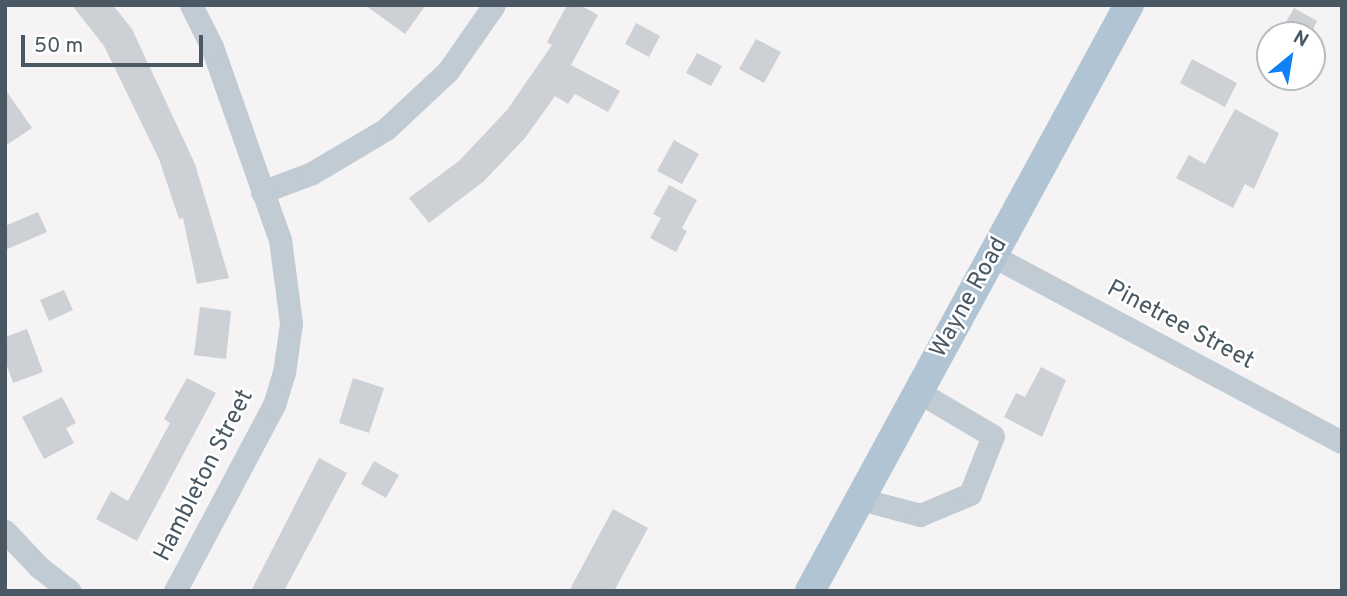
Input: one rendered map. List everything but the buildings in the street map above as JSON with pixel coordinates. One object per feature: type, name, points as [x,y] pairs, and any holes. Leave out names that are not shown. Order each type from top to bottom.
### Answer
[{"type":"main road","name":"Wayne Road","points":[[810,591],[1129,5]]},
{"type":"street","name":"Hambleton Street","points":[[175,591],[263,428],[284,373],[291,323],[289,281],[262,192],[212,47],[191,5]]},
{"type":"street","points":[[262,192],[312,173],[386,129],[449,71],[494,5]]},
{"type":"street","name":"Pinetree Street","points":[[993,256],[1342,442]]},
{"type":"street","points":[[860,499],[920,515],[970,494],[993,436],[919,392]]},
{"type":"street","points":[[5,531],[70,591]]}]
